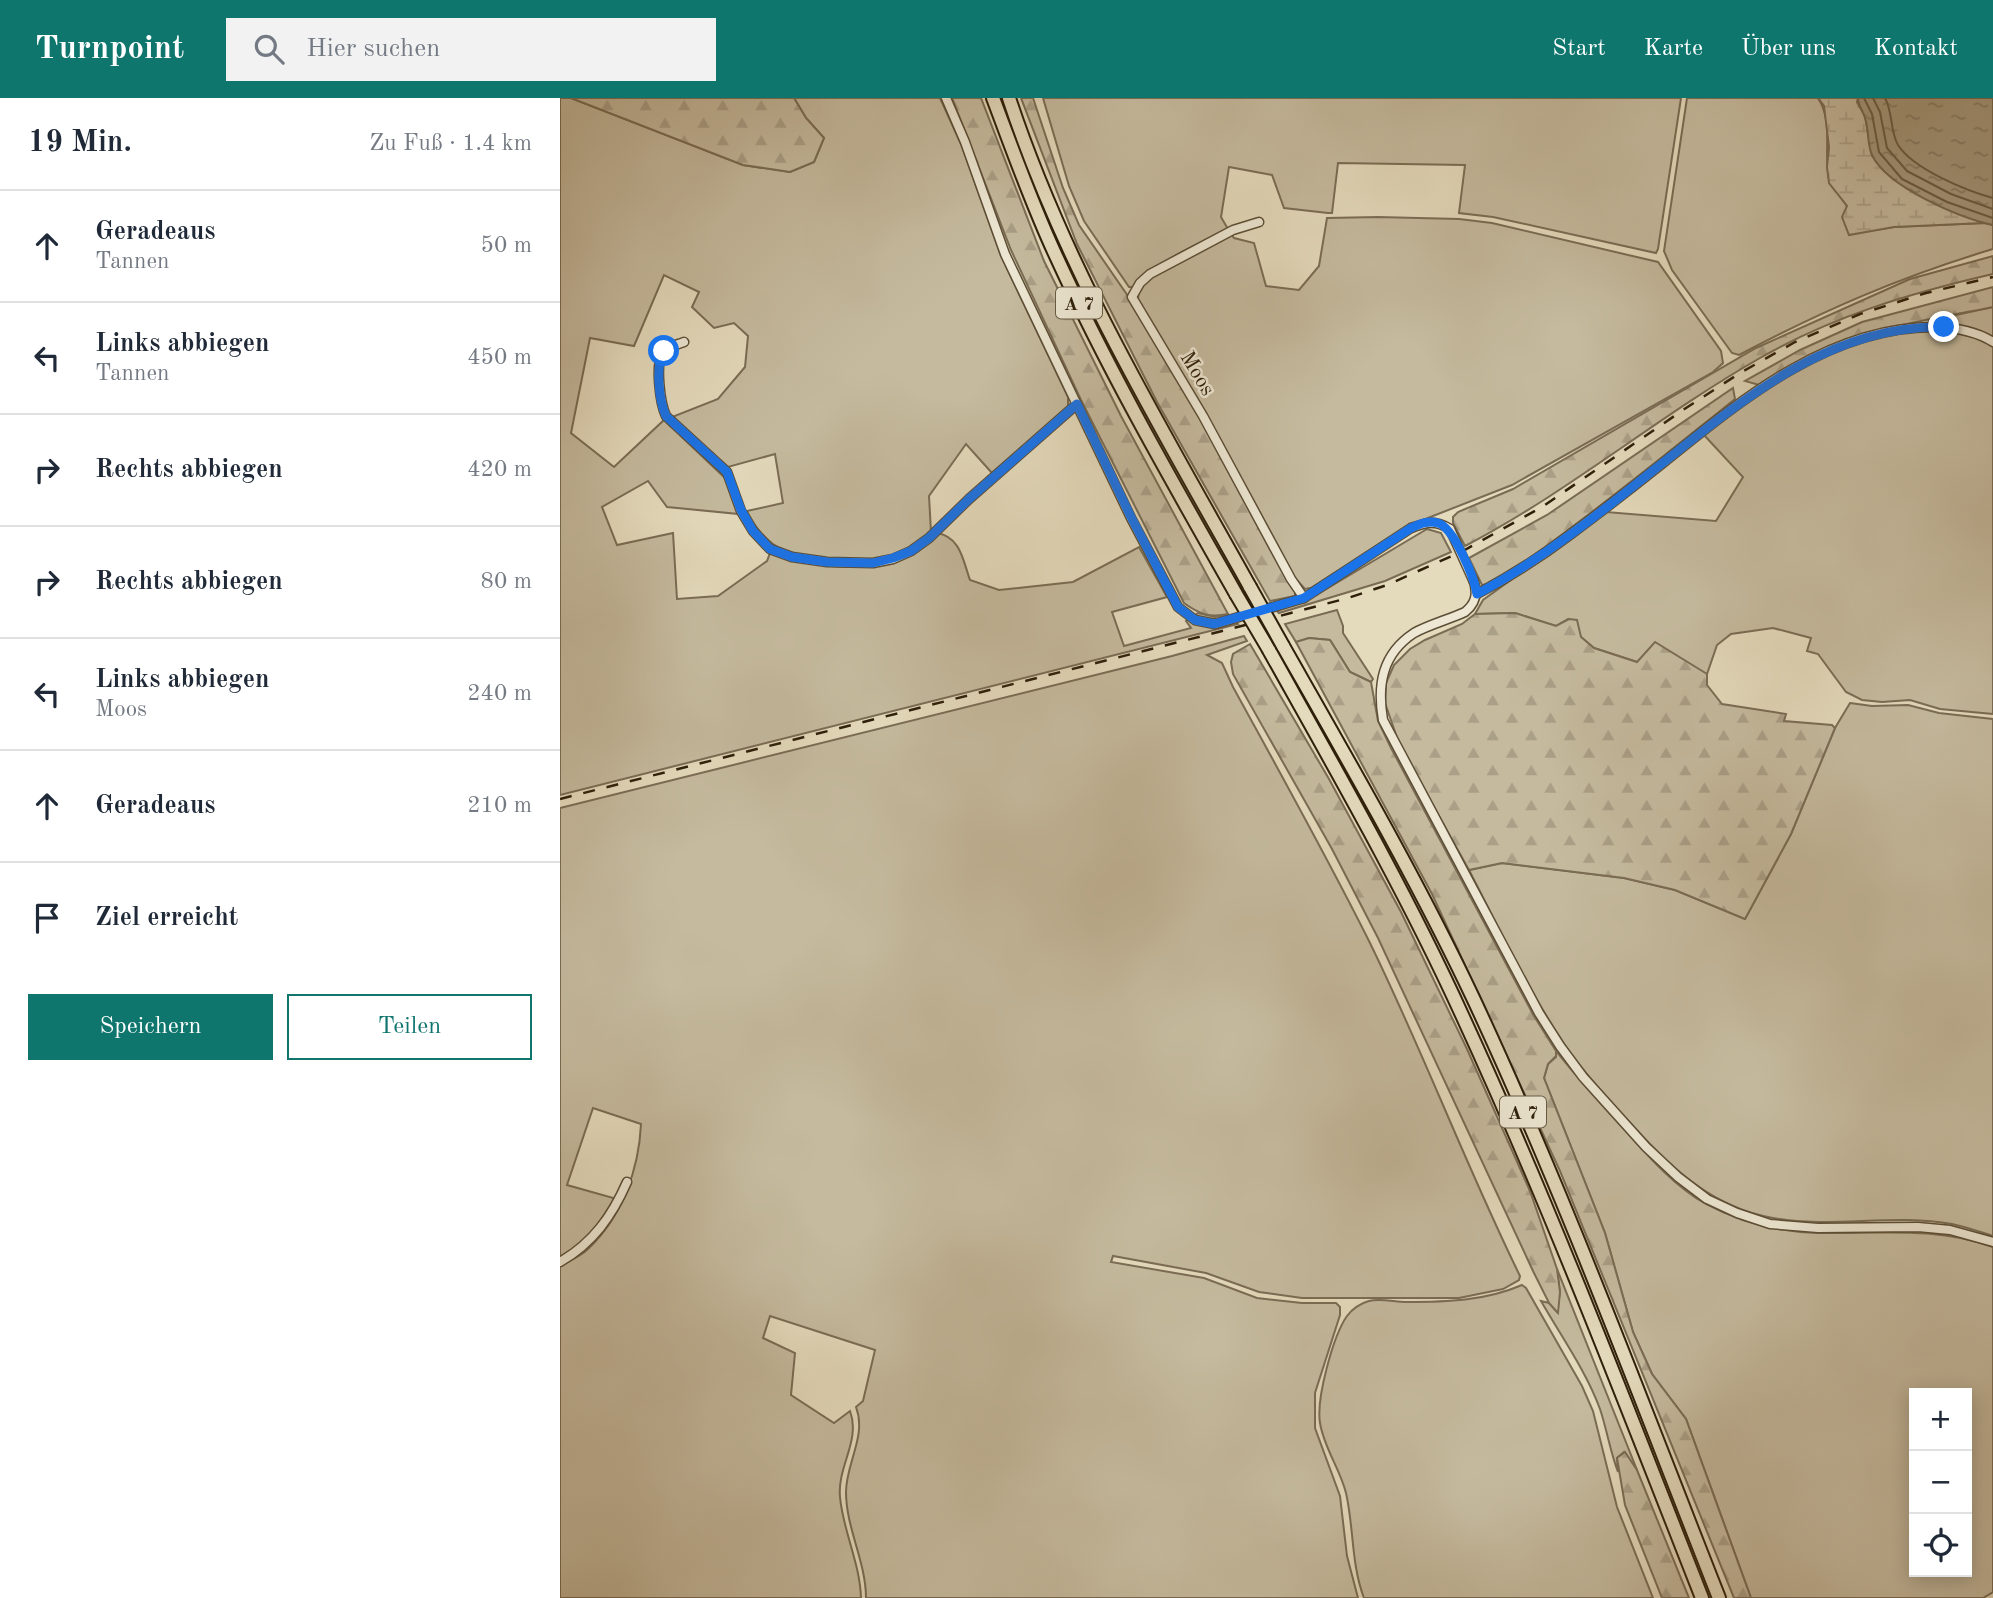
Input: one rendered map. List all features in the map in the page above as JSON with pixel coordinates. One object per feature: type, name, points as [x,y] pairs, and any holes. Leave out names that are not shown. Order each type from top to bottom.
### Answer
[{"type":"highway","name":"A 7","points":[[993,98],[1055,255],[1093,333],[1176,489],[1269,650],[1402,894],[1461,1013],[1538,1185],[1702,1598]]},
{"type":"highway","name":"A 7","points":[[1009,98],[1046,194],[1102,315],[1422,899],[1473,999],[1552,1178],[1719,1598]]},
{"type":"street","points":[[946,98],[965,142],[1005,254],[1131,517],[1178,607],[1195,620],[1214,624],[1304,598],[1411,528],[1429,521],[1450,529],[1477,594]]},
{"type":"street","name":"Moos","points":[[1259,222],[1233,230],[1150,274],[1140,283],[1132,297],[1203,416],[1291,579],[1304,598]]},
{"type":"street","points":[[1993,342],[1960,329],[1898,329],[1836,347],[1769,382],[1567,537],[1477,594],[1471,607],[1465,612],[1416,632],[1392,654],[1381,674],[1380,703],[1383,720],[1539,1013],[1583,1077],[1646,1147],[1678,1177],[1707,1199],[1770,1224],[1918,1227],[1951,1230],[1993,1242]]},
{"type":"street","points":[[684,342],[669,347],[661,356],[660,394],[666,416],[727,472],[741,510],[753,531],[770,549],[792,557],[827,562],[873,563],[911,551],[929,538],[1077,404]]},
{"type":"street","points":[[560,1262],[575,1253],[597,1233],[614,1210],[627,1182]]},
{"type":"green space","points":[[560,98],[571,98],[743,165],[790,172],[814,162],[824,138],[806,118],[794,98],[940,98],[961,144],[1001,256],[1068,397],[1068,407],[992,473],[966,444],[929,496],[931,532],[904,551],[882,559],[850,562],[799,555],[769,541],[747,511],[783,503],[775,454],[728,467],[672,417],[718,399],[745,367],[748,336],[734,323],[714,328],[692,307],[699,292],[664,275],[634,346],[590,338],[571,433],[614,467],[664,420],[726,479],[739,514],[667,507],[648,481],[602,507],[617,545],[673,533],[677,599],[718,596],[767,561],[770,553],[814,564],[858,567],[900,558],[919,548],[937,533],[945,535],[956,545],[970,580],[999,590],[1073,582],[1139,547],[1167,597],[1112,612],[1124,646],[1191,628],[1186,621],[1198,613],[1215,617],[1228,614],[1238,624],[560,795]]},
{"type":"green space","points":[[571,98],[794,98],[806,118],[824,138],[814,162],[790,172],[743,165]]},
{"type":"green space","points":[[952,98],[981,98],[1044,261],[1121,416],[1228,614],[1205,614],[1184,603],[1081,400],[1011,250]]},
{"type":"green space","points":[[1021,98],[1033,98],[1063,188],[1079,225],[1130,299],[1200,417],[1295,590],[1295,596],[1270,601],[1157,402],[1077,244]]},
{"type":"green space","points":[[1043,98],[1681,98],[1656,253],[1493,217],[1459,213],[1465,165],[1338,163],[1332,213],[1284,208],[1272,175],[1229,167],[1221,217],[1228,229],[1178,254],[1134,287],[1129,287],[1084,221],[1069,186]]},
{"type":"green space","points":[[1687,98],[1818,98],[1826,117],[1829,179],[1847,207],[1849,234],[1894,227],[1984,223],[1993,225],[1993,249],[1894,283],[1801,323],[1739,355],[1732,353],[1672,270],[1664,251]]},
{"type":"green space","points":[[1818,98],[1858,98],[1857,102],[1865,116],[1872,156],[1937,203],[1984,223],[1894,227],[1849,235],[1842,217],[1847,206],[1829,183],[1829,147],[1824,106]]},
{"type":"green space","points":[[1327,218],[1459,219],[1492,223],[1658,262],[1721,351],[1723,363],[1713,372],[1512,485],[1410,525],[1311,588],[1305,589],[1294,577],[1138,300],[1139,292],[1152,276],[1231,234],[1234,238],[1254,243],[1266,286],[1299,290],[1319,266]]},
{"type":"green space","points":[[1993,256],[1993,274],[1873,307],[1816,330],[1760,358],[1686,404],[1541,502],[1465,546],[1453,523],[1453,517],[1458,512],[1513,489],[1756,348],[1910,279]]},
{"type":"green space","points":[[1993,287],[1993,307],[1874,332],[1825,349],[1759,385],[1745,381],[1800,350],[1862,322]]},
{"type":"green space","points":[[1993,307],[1993,338],[1974,329],[1928,321]]},
{"type":"green space","points":[[1929,329],[1972,335],[1993,345],[1993,714],[1940,709],[1910,700],[1862,700],[1846,692],[1818,654],[1807,651],[1811,638],[1773,628],[1731,634],[1717,645],[1707,674],[1637,662],[1594,648],[1581,637],[1568,619],[1556,626],[1515,613],[1475,614],[1483,600],[1606,512],[1716,521],[1743,477],[1704,435],[1769,386],[1820,359],[1846,347],[1897,331]]},
{"type":"green space","points":[[1733,388],[1735,399],[1637,477],[1511,573],[1482,585],[1469,558],[1547,515]]},
{"type":"green space","points":[[1427,529],[1441,533],[1451,552],[1385,581],[1279,613],[1277,611],[1316,595]]},
{"type":"green space","points":[[1337,610],[1343,633],[1373,679],[1371,682],[1350,672],[1330,640],[1309,638],[1296,642],[1285,624]]},
{"type":"green space","points":[[1515,613],[1556,626],[1569,619],[1577,620],[1581,637],[1594,648],[1637,662],[1655,642],[1707,674],[1707,685],[1722,704],[1786,714],[1784,721],[1832,725],[1835,728],[1791,834],[1745,919],[1675,890],[1624,878],[1502,863],[1469,870],[1400,746],[1385,703],[1386,683],[1394,665],[1410,649],[1425,640],[1462,624],[1475,614]]},
{"type":"green space","points":[[1244,636],[1247,641],[1207,655],[1222,663],[1369,941],[1520,1276],[1519,1280],[1503,1289],[1459,1298],[1302,1298],[1259,1292],[1206,1273],[1113,1256],[1111,1262],[1204,1278],[1257,1298],[1302,1303],[1336,1303],[1340,1307],[1340,1315],[1315,1393],[1315,1428],[1340,1496],[1347,1556],[1358,1598],[866,1598],[846,1492],[858,1439],[859,1418],[856,1407],[863,1401],[875,1350],[770,1316],[763,1338],[795,1353],[791,1395],[834,1423],[850,1411],[853,1432],[842,1475],[840,1497],[858,1572],[861,1598],[560,1598],[560,1266],[588,1249],[619,1207],[637,1158],[641,1124],[593,1108],[567,1185],[617,1199],[596,1231],[560,1259],[560,808]]},
{"type":"green space","points":[[1309,638],[1330,640],[1350,672],[1371,682],[1378,721],[1391,748],[1534,1016],[1556,1051],[1544,1078],[1605,1233],[1633,1332],[1652,1374],[1686,1419],[1751,1598],[1734,1598],[1560,1171],[1432,894],[1296,642]]},
{"type":"green space","points":[[1250,644],[1329,779],[1401,912],[1467,1049],[1530,1191],[1557,1269],[1560,1292],[1558,1313],[1549,1303],[1533,1271],[1378,938],[1332,849],[1233,674],[1233,654]]},
{"type":"green space","points":[[1850,703],[1872,706],[1908,705],[1939,713],[1993,719],[1993,1236],[1957,1225],[1930,1221],[1818,1222],[1773,1218],[1732,1206],[1696,1185],[1649,1143],[1571,1053],[1525,979],[1469,870],[1502,863],[1624,878],[1675,890],[1745,919],[1791,834],[1835,728]]},
{"type":"green space","points":[[1556,1051],[1597,1100],[1662,1169],[1694,1197],[1719,1211],[1760,1225],[1789,1231],[1928,1234],[1972,1240],[1993,1247],[1993,1592],[1983,1598],[1751,1598],[1686,1419],[1652,1374],[1633,1332],[1605,1233],[1544,1078],[1548,1064],[1556,1057]]},
{"type":"green space","points":[[1557,1269],[1637,1470],[1624,1452],[1617,1458],[1618,1472],[1594,1395],[1541,1301],[1549,1303],[1557,1312],[1560,1292]]},
{"type":"green space","points":[[1522,1285],[1582,1386],[1593,1411],[1617,1507],[1653,1598],[1364,1598],[1357,1572],[1346,1493],[1325,1441],[1319,1412],[1331,1352],[1342,1325],[1351,1311],[1369,1301],[1465,1300]]},
{"type":"green space","points":[[1625,1452],[1637,1470],[1689,1598],[1662,1598],[1625,1505],[1617,1458]]},
{"type":"water","points":[[1858,98],[1993,98],[1993,225],[1962,216],[1926,199],[1880,167],[1870,151],[1866,122]]},
{"type":"railway","points":[[560,799],[1230,629],[1387,585],[1463,551],[1542,507],[1686,408],[1795,342],[1860,314],[1926,293],[1993,277]]},
{"type":"route","points":[[664,351],[660,365],[662,408],[666,416],[731,477],[741,510],[753,531],[770,549],[792,557],[827,562],[873,563],[911,551],[929,538],[1077,404],[1178,607],[1195,620],[1214,624],[1304,598],[1411,528],[1429,521],[1450,529],[1477,594],[1567,537],[1769,382],[1836,347],[1898,329],[1944,327]]}]
